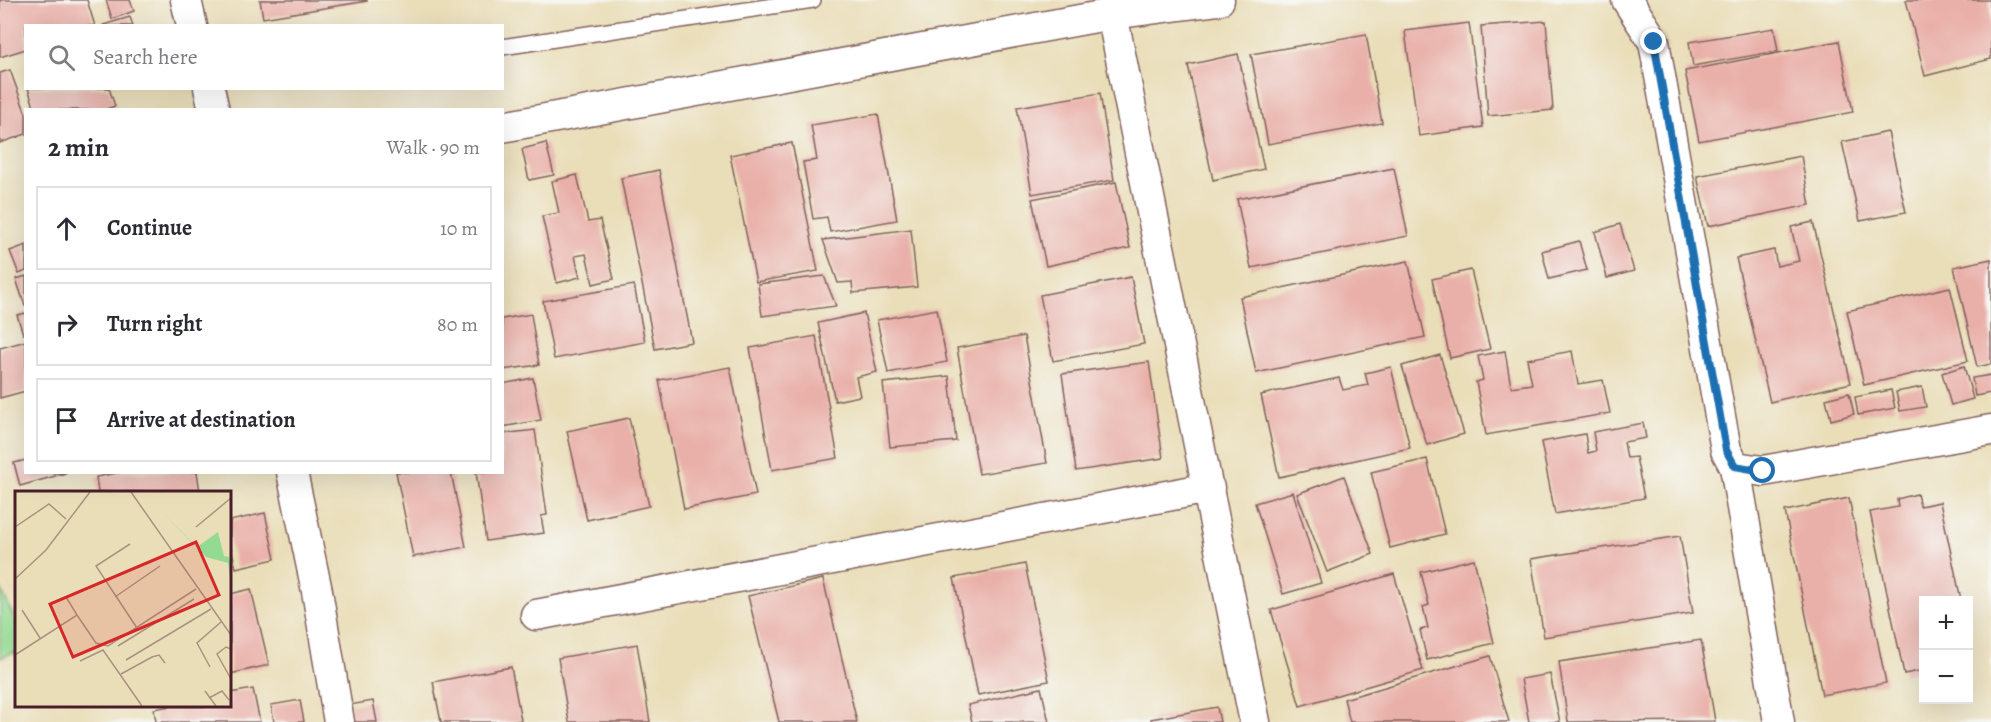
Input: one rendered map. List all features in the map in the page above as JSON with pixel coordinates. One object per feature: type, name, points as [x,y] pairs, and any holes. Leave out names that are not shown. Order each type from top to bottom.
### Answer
[{"type":"street","points":[[186,0],[192,24]]},
{"type":"street","points":[[504,127],[1112,14],[1219,0]]},
{"type":"street","points":[[1627,0],[1654,42],[1726,450],[1735,466],[1779,722]]},
{"type":"street","points":[[1112,14],[1255,722]]},
{"type":"street","points":[[209,90],[214,108]]},
{"type":"street","points":[[1735,466],[1763,471],[1991,430]]},
{"type":"street","points":[[292,474],[317,591],[339,722]]},
{"type":"street","points":[[536,615],[1209,488]]},
{"type":"lane","points":[[504,47],[813,0]]},
{"type":"green space","points":[[0,587],[15,620],[15,654],[14,652],[0,658]]},
{"type":"building","points":[[0,0],[87,0],[94,24],[24,24],[24,50],[0,57]]},
{"type":"building","points":[[106,0],[130,0],[134,11],[112,19]]},
{"type":"building","points":[[260,0],[367,0],[367,1],[263,18]]},
{"type":"building","points":[[1906,0],[1990,0],[1991,59],[1925,76]]},
{"type":"building","points":[[130,17],[132,24],[106,24]]},
{"type":"building","points":[[1546,21],[1553,110],[1488,116],[1481,26]]},
{"type":"building","points":[[1469,23],[1483,127],[1419,136],[1405,31]]},
{"type":"building","points":[[1774,28],[1778,51],[1693,66],[1689,42]]},
{"type":"building","points":[[1366,34],[1382,123],[1268,144],[1251,54]]},
{"type":"building","points":[[1839,41],[1853,112],[1699,141],[1685,71]]},
{"type":"building","points":[[1238,54],[1264,169],[1213,180],[1188,65]]},
{"type":"building","points":[[10,70],[24,108],[24,135],[0,143],[0,73]]},
{"type":"building","points":[[29,90],[110,90],[115,106],[110,108],[34,108]]},
{"type":"building","points":[[1100,93],[1114,180],[1032,194],[1017,107]]},
{"type":"building","points":[[878,114],[897,220],[830,232],[827,217],[813,219],[803,162],[817,160],[811,125]]},
{"type":"building","points":[[1888,132],[1906,212],[1860,221],[1842,142]]},
{"type":"building","points":[[546,143],[554,175],[529,180],[522,149]]},
{"type":"building","points":[[792,143],[818,271],[756,282],[730,155]]},
{"type":"building","points":[[1801,156],[1810,205],[1708,226],[1697,176]]},
{"type":"building","points":[[1394,168],[1408,236],[1251,268],[1237,199]]},
{"type":"building","points":[[659,170],[692,342],[655,349],[621,178]]},
{"type":"building","points":[[577,175],[588,222],[600,220],[614,279],[593,284],[586,254],[575,256],[580,277],[557,283],[542,216],[559,213],[552,181]]},
{"type":"building","points":[[1116,182],[1130,248],[1046,266],[1032,199]]},
{"type":"building","points":[[1813,222],[1851,383],[1770,402],[1736,258],[1774,250],[1777,266],[1799,261],[1791,227]]},
{"type":"building","points":[[1620,224],[1634,271],[1607,278],[1595,232]]},
{"type":"building","points":[[911,229],[917,287],[853,293],[852,282],[838,283],[823,240]]},
{"type":"building","points":[[1579,241],[1587,270],[1549,279],[1542,251]]},
{"type":"building","points":[[24,246],[24,272],[19,274],[10,251]]},
{"type":"building","points":[[1991,259],[1991,364],[1977,367],[1954,267]]},
{"type":"building","points":[[1408,261],[1425,337],[1256,373],[1240,297]]},
{"type":"building","points":[[1471,270],[1490,349],[1450,358],[1432,279]]},
{"type":"building","points":[[824,276],[836,306],[762,316],[758,284]]},
{"type":"building","points":[[24,277],[24,303],[16,279]]},
{"type":"building","points":[[1131,277],[1144,344],[1053,361],[1040,295]]},
{"type":"building","points":[[634,285],[645,342],[554,359],[543,301]]},
{"type":"building","points":[[1950,287],[1968,361],[1864,385],[1847,311]]},
{"type":"building","points":[[937,309],[947,362],[888,373],[877,320]]},
{"type":"building","points":[[24,313],[24,334],[23,334],[17,315]]},
{"type":"building","points":[[864,313],[877,372],[856,377],[860,396],[835,401],[818,323]]},
{"type":"building","points":[[531,314],[539,365],[504,370],[504,319]]},
{"type":"building","points":[[816,336],[838,458],[772,470],[750,348]]},
{"type":"building","points":[[1024,336],[1047,463],[979,474],[957,348]]},
{"type":"building","points":[[24,342],[24,392],[0,398],[0,348]]},
{"type":"building","points":[[1505,351],[1511,387],[1532,384],[1527,359],[1572,351],[1578,384],[1603,380],[1610,413],[1486,435],[1476,382],[1483,380],[1478,356]]},
{"type":"building","points":[[1440,355],[1464,434],[1427,445],[1402,366]]},
{"type":"building","points":[[1149,362],[1163,458],[1076,471],[1062,374]]},
{"type":"building","points":[[1964,366],[1973,399],[1951,405],[1942,373]]},
{"type":"building","points":[[730,367],[756,495],[684,509],[659,380]]},
{"type":"building","points":[[1391,367],[1410,448],[1279,477],[1261,395],[1339,378],[1343,390],[1368,385],[1365,373]]},
{"type":"building","points":[[1991,375],[1991,393],[1975,396],[1972,378]]},
{"type":"building","points":[[949,376],[956,441],[890,447],[883,383]]},
{"type":"building","points":[[533,378],[541,420],[504,427],[504,384]]},
{"type":"building","points":[[1922,387],[1926,407],[1900,411],[1896,392]]},
{"type":"building","points":[[1891,390],[1895,408],[1858,415],[1855,397]]},
{"type":"building","points":[[1849,393],[1854,414],[1831,420],[1826,399]]},
{"type":"building","points":[[629,418],[649,506],[587,520],[567,431]]},
{"type":"building","points":[[1643,423],[1646,438],[1624,442],[1627,458],[1636,457],[1644,498],[1555,514],[1541,442],[1585,434],[1588,453],[1596,451],[1593,432]]},
{"type":"building","points":[[535,430],[547,515],[541,516],[544,533],[486,541],[476,474],[504,474],[504,434]]},
{"type":"building","points":[[1427,459],[1445,534],[1390,548],[1371,472]]},
{"type":"building","points":[[24,460],[24,474],[62,474],[20,486],[14,463]]},
{"type":"building","points":[[112,474],[197,474],[200,491],[98,491],[96,477]]},
{"type":"building","points":[[396,474],[451,474],[466,547],[413,557]]},
{"type":"building","points":[[1344,476],[1373,554],[1327,572],[1297,494]]},
{"type":"building","points":[[1293,492],[1321,583],[1283,594],[1255,503]]},
{"type":"building","points":[[1917,494],[1920,506],[1940,502],[1960,596],[1919,596],[1919,671],[1904,674],[1870,512],[1898,507],[1897,499]]},
{"type":"building","points":[[1849,498],[1886,683],[1822,695],[1785,511]]},
{"type":"building","points":[[265,513],[275,559],[236,568],[231,547],[231,521]]},
{"type":"building","points":[[1680,536],[1693,613],[1544,637],[1531,559]]},
{"type":"building","points":[[1474,559],[1494,643],[1427,660],[1420,630],[1428,628],[1423,607],[1429,605],[1421,572]]},
{"type":"building","points":[[1025,564],[1049,681],[978,695],[954,578]]},
{"type":"building","points":[[1394,574],[1423,670],[1300,706],[1271,610]]},
{"type":"building","points":[[823,579],[857,722],[779,722],[748,596]]},
{"type":"building","points":[[251,589],[269,665],[231,674],[231,594]]},
{"type":"building","points":[[1701,640],[1715,721],[1568,722],[1559,662]]},
{"type":"building","points":[[637,644],[650,722],[569,722],[558,658]]},
{"type":"building","points":[[1490,656],[1509,722],[1350,722],[1344,699]]},
{"type":"building","points":[[511,667],[521,720],[441,722],[433,682]]},
{"type":"building","points":[[1550,674],[1560,722],[1529,722],[1521,679]]},
{"type":"building","points":[[1041,688],[1049,722],[972,722],[968,705]]},
{"type":"building","points":[[253,689],[260,722],[156,722],[154,709],[231,707],[231,693]]},
{"type":"building","points":[[300,700],[304,722],[274,722],[271,705]]},
{"type":"building","points":[[373,701],[377,722],[353,722],[349,705]]},
{"type":"building","points":[[1217,707],[1220,722],[1151,722],[1151,719]]},
{"type":"route","points":[[1654,42],[1726,450],[1735,466],[1763,471]]}]
